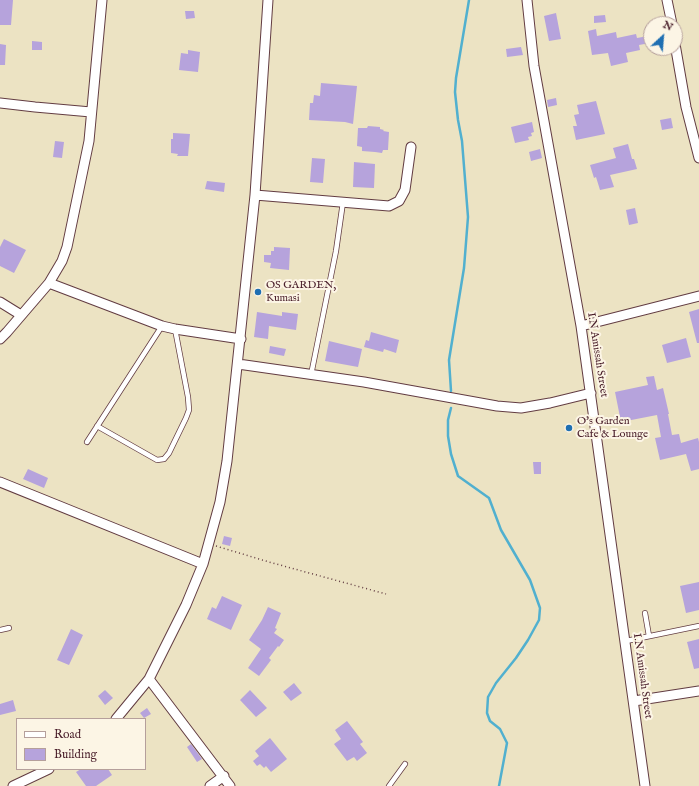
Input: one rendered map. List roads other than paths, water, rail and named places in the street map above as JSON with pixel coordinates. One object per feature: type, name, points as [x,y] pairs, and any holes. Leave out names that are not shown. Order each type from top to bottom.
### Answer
[{"type":"street","points":[[0,339],[49,283],[62,261],[67,247],[89,141],[102,0]]},
{"type":"street","points":[[117,718],[149,679],[186,605],[203,564],[220,502],[227,461],[241,339],[255,195],[268,0]]},
{"type":"street","name":"I.N Amissah Street","points":[[527,0],[534,66],[581,326],[645,786]]},
{"type":"street","points":[[667,0],[670,16]]},
{"type":"street","points":[[677,56],[686,107],[699,158]]},
{"type":"street","points":[[0,103],[91,112]]},
{"type":"street","points":[[255,195],[388,206],[399,201],[405,190],[411,147]]},
{"type":"street","points":[[49,283],[162,326],[241,339]]},
{"type":"street","points":[[581,326],[699,296]]},
{"type":"street","points":[[0,302],[21,315]]},
{"type":"street","points":[[238,364],[364,382],[497,406],[521,408],[591,393]]},
{"type":"street","points":[[0,482],[203,564]]},
{"type":"street","points":[[149,679],[224,776],[230,786]]},
{"type":"street","points":[[634,701],[699,691]]},
{"type":"street","points":[[13,786],[47,770]]},
{"type":"street","points":[[210,786],[224,776]]},
{"type":"lane","points":[[312,375],[336,251],[343,202]]},
{"type":"lane","points":[[87,442],[162,326]]},
{"type":"lane","points":[[97,426],[157,460],[164,459],[189,410],[188,397],[175,329]]},
{"type":"lane","points":[[645,614],[649,636]]},
{"type":"lane","points":[[626,641],[699,626]]},
{"type":"lane","points":[[0,630],[9,628]]},
{"type":"lane","points":[[389,786],[405,764]]},
{"type":"waterway","points":[[451,391],[449,360],[464,268],[468,217],[462,141],[455,92],[469,0]]},
{"type":"waterway","points":[[451,408],[448,420],[448,436],[451,454],[458,476],[489,498],[501,530],[530,580],[540,608],[539,620],[528,640],[496,683],[488,697],[487,713],[490,721],[500,729],[507,743],[499,786]]},
{"type":"place","name":"OS GARDEN, Kumasi","points":[[258,292]]},
{"type":"place","name":"O's Garden Cafe & Lounge","points":[[569,428]]}]
